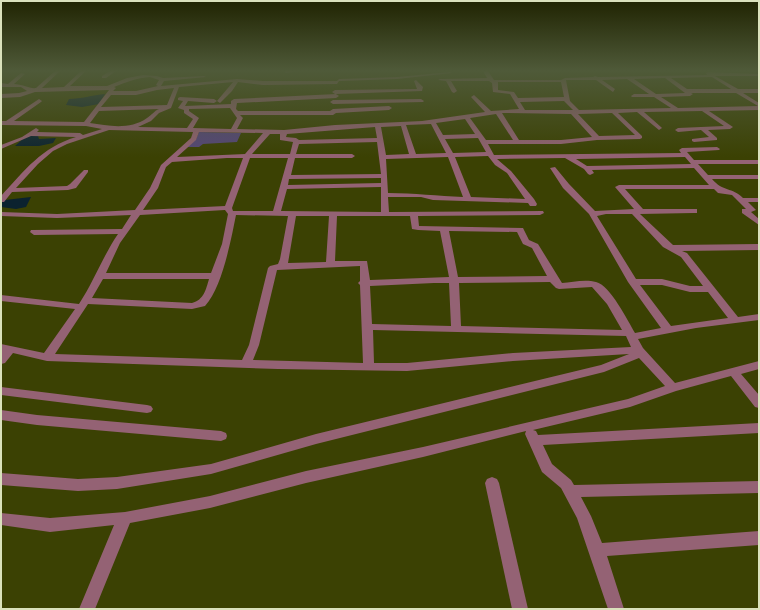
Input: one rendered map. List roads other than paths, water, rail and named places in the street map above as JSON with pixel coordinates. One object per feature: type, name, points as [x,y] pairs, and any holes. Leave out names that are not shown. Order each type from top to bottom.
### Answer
[{"type":"street","points":[[86,124],[106,99]]},
{"type":"street","points":[[130,128],[149,120],[157,112],[169,107],[172,99]]},
{"type":"street","points":[[182,99],[220,101],[233,104]]},
{"type":"street","points":[[236,113],[299,106],[325,99]]},
{"type":"street","points":[[335,99],[333,112],[335,127]]},
{"type":"street","points":[[388,99],[421,101]]},
{"type":"street","points":[[476,99],[490,114]]},
{"type":"street","points":[[523,111],[517,100],[544,99]]},
{"type":"street","points":[[567,99],[597,138]]},
{"type":"street","points":[[662,99],[676,110]]},
{"type":"street","points":[[186,100],[181,108],[233,104],[299,106],[333,112],[401,108]]},
{"type":"street","points":[[4,124],[39,101]]},
{"type":"street","points":[[127,108],[132,103]]},
{"type":"street","points":[[233,104],[236,113],[240,118],[234,130]]},
{"type":"street","points":[[98,109],[169,107]]},
{"type":"street","points":[[48,357],[84,304],[124,231],[154,188],[158,175],[168,160],[194,139],[193,130],[196,118],[186,112],[187,108]]},
{"type":"street","points":[[748,108],[759,116]]},
{"type":"street","points":[[4,124],[86,124],[108,128],[284,132],[335,127],[433,122],[467,118],[498,112],[613,112],[759,108]]},
{"type":"street","points":[[678,130],[730,128],[703,109]]},
{"type":"street","points":[[639,111],[659,128]]},
{"type":"street","points":[[498,112],[517,142]]},
{"type":"street","points":[[441,137],[517,142],[561,142],[597,138],[640,137],[613,112]]},
{"type":"street","points":[[1,214],[58,216],[230,211],[276,214],[333,215],[540,213],[509,172],[502,168],[491,156],[482,139],[467,118]]},
{"type":"street","points":[[433,122],[451,156],[468,199]]},
{"type":"street","points":[[1,147],[24,138],[43,124]]},
{"type":"street","points":[[403,124],[413,156]]},
{"type":"street","points":[[378,125],[383,157],[385,212],[383,214]]},
{"type":"street","points":[[1,200],[45,153],[70,140],[96,134],[108,128]]},
{"type":"street","points":[[694,140],[715,139],[704,129]]},
{"type":"street","points":[[1,298],[84,304],[192,306],[201,304],[205,300],[215,276],[226,244],[230,211],[247,156],[268,132]]},
{"type":"street","points":[[284,132],[282,139],[296,142],[381,140]]},
{"type":"street","points":[[31,134],[86,136]]},
{"type":"street","points":[[276,214],[296,142]]},
{"type":"street","points":[[717,149],[682,150],[715,187],[721,191],[734,194],[752,210],[745,211],[759,223]]},
{"type":"street","points":[[383,157],[559,155],[570,157],[686,155]]},
{"type":"street","points":[[168,160],[247,156],[292,158],[352,156]]},
{"type":"street","points":[[570,157],[579,166],[589,170],[759,162]]},
{"type":"street","points":[[554,168],[566,186],[593,214],[592,216],[633,282],[668,330]]},
{"type":"street","points":[[11,190],[68,188],[73,186],[86,171]]},
{"type":"street","points":[[286,177],[384,176]]},
{"type":"street","points":[[706,177],[759,177]]},
{"type":"street","points":[[283,187],[384,185]]},
{"type":"street","points":[[715,187],[619,187],[655,234],[671,248],[684,255],[735,320]]},
{"type":"street","points":[[384,195],[421,195],[433,198],[531,201]]},
{"type":"street","points":[[741,200],[759,200]]},
{"type":"street","points":[[593,214],[636,211],[694,211]]},
{"type":"street","points":[[282,266],[287,253],[288,227],[292,214]]},
{"type":"street","points":[[414,214],[415,227],[520,230],[526,242],[535,246],[553,279],[559,286],[598,286],[642,354],[673,388]]},
{"type":"street","points":[[330,264],[333,215]]},
{"type":"street","points":[[444,229],[454,280],[456,329]]},
{"type":"street","points":[[34,232],[124,231]]},
{"type":"street","points":[[671,248],[759,247]]},
{"type":"street","points":[[246,364],[254,345],[273,268],[282,266],[364,263],[363,283],[369,366]]},
{"type":"street","points":[[99,276],[215,276]]},
{"type":"street","points":[[363,283],[553,279]]},
{"type":"street","points":[[633,282],[662,282],[690,288],[710,289]]},
{"type":"street","points":[[367,327],[630,335],[759,317]]},
{"type":"street","points":[[1,360],[6,349],[48,357],[246,364],[407,367],[597,351],[642,354]]},
{"type":"street","points":[[1,479],[78,485],[117,483],[211,469],[316,439],[604,368],[642,354]]},
{"type":"street","points":[[1,518],[50,526],[125,518],[210,502],[355,466],[423,452],[630,403],[673,388],[759,365]]},
{"type":"street","points":[[734,372],[759,404]]},
{"type":"street","points":[[1,391],[147,408]]},
{"type":"street","points":[[1,415],[132,429],[221,436]]},
{"type":"street","points":[[528,426],[547,468],[566,484],[584,516],[597,550],[616,609]]},
{"type":"street","points":[[534,440],[759,428]]},
{"type":"street","points":[[492,483],[520,609]]},
{"type":"street","points":[[570,492],[759,487]]},
{"type":"street","points":[[87,609],[125,518]]},
{"type":"street","points":[[597,550],[759,538]]},
{"type":"water","points":[[69,99],[102,99],[99,104],[82,107],[66,105]]},
{"type":"water","points":[[26,136],[38,136],[39,139],[56,138],[53,143],[39,146],[15,146]]},
{"type":"water","points":[[31,197],[26,207],[16,209],[1,207],[1,203],[5,200]]}]
